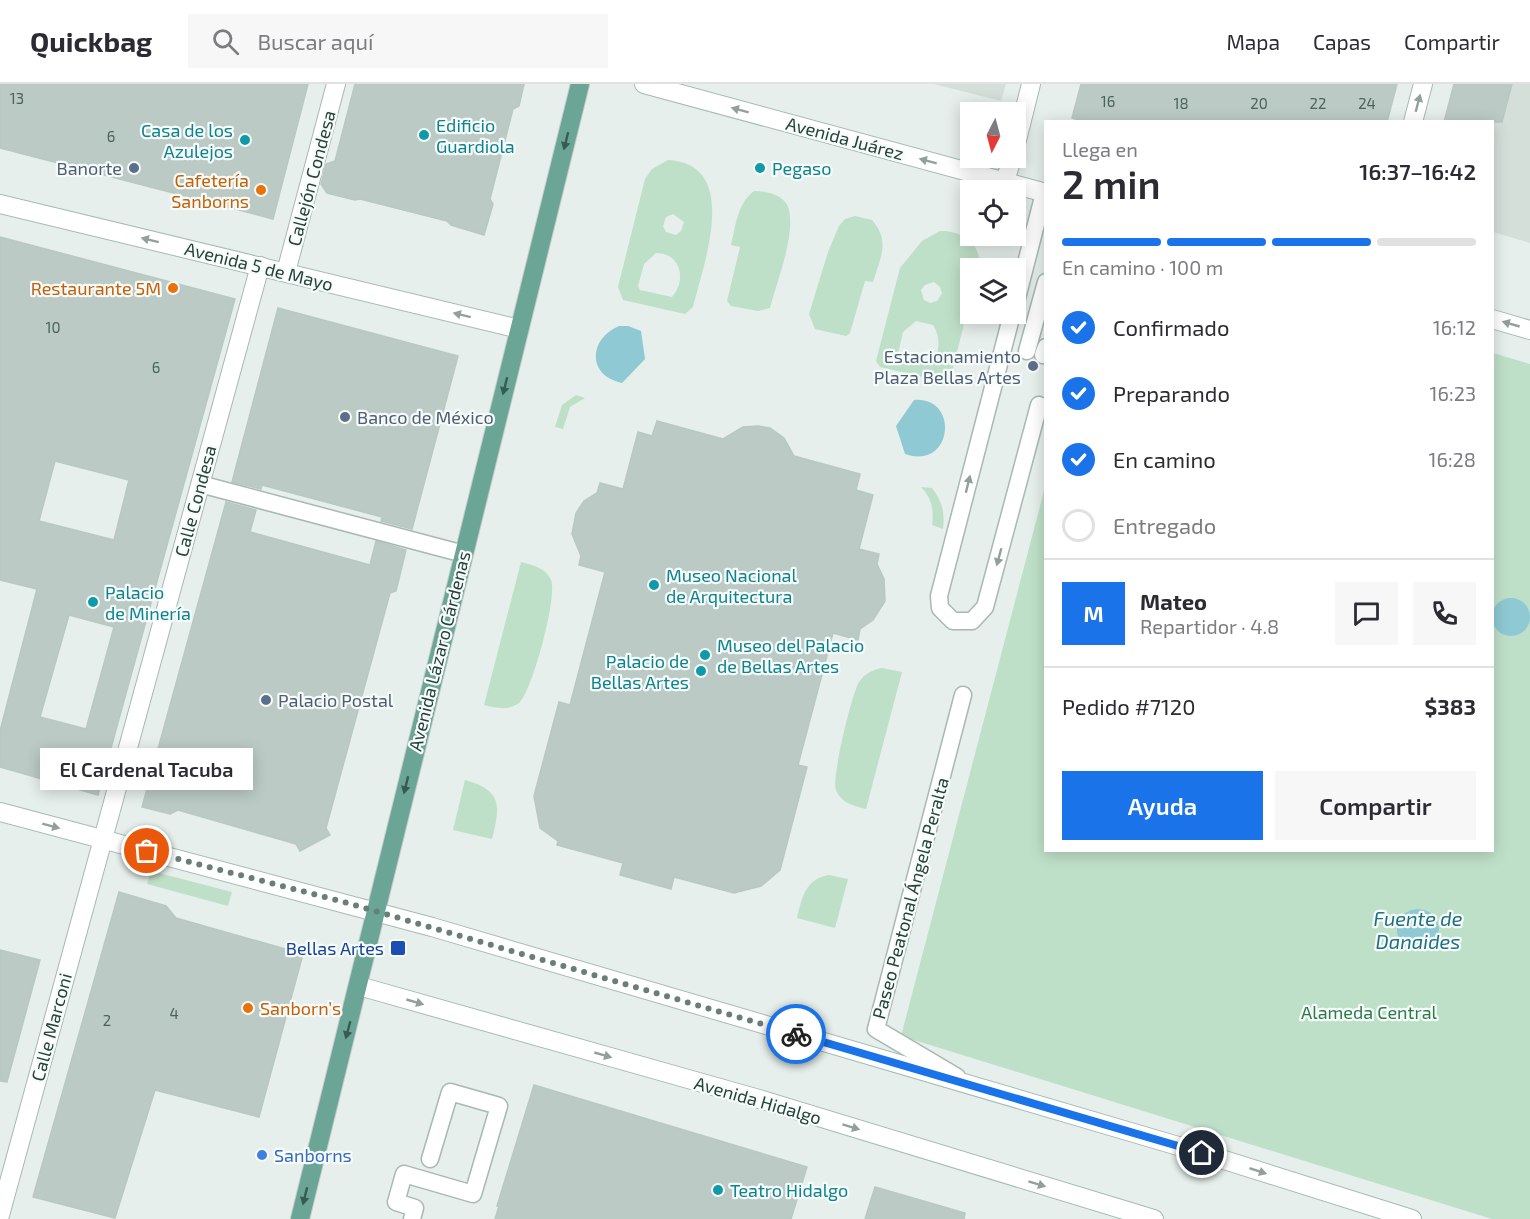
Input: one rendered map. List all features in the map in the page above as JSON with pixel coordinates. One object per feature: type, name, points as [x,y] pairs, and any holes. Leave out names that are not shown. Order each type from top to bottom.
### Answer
[{"type":"main road","name":"Callejón Condesa","points":[[286,272],[336,84]]},
{"type":"main road","name":"Avenida Lázaro Cárdenas","points":[[300,1219],[580,84]]},
{"type":"main road","name":"Avenida Juárez","points":[[644,84],[998,180]]},
{"type":"main road","points":[[1026,104],[1031,84]]},
{"type":"main road","points":[[1414,120],[1423,84]]},
{"type":"main road","name":"Avenida Juárez","points":[[1026,188],[1044,193]]},
{"type":"main road","name":"Avenida 5 de Mayo","points":[[0,204],[519,329]]},
{"type":"main road","name":"Calle Condesa","points":[[103,840],[260,267]]},
{"type":"main road","points":[[1494,320],[1530,330]]},
{"type":"main road","points":[[0,812],[376,912],[1202,1153],[1412,1219]]},
{"type":"main road","name":"Calle Marconi","points":[[0,1215],[103,840]]},
{"type":"main road","name":"Avenida Hidalgo","points":[[359,986],[759,1099],[1154,1219]]},
{"type":"lane","points":[[1026,264],[1044,197]]},
{"type":"lane","points":[[1039,351],[1044,302]]},
{"type":"lane","points":[[1009,324],[939,596],[940,608],[953,621],[972,621],[986,607],[1038,405]]},
{"type":"lane","points":[[200,484],[464,554]]},
{"type":"lane","name":"Paseo Peatonal Ángela Peralta","points":[[963,695],[876,1029],[971,1085]]},
{"type":"lane","points":[[412,1219],[415,1208],[396,1202],[404,1174],[473,1194],[499,1106],[450,1092],[430,1160]]},
{"type":"shaded area","points":[[934,84],[1006,84],[1001,101]]},
{"type":"shaded area","points":[[1454,84],[1530,84],[1530,243],[1494,232],[1494,120],[1445,120]]},
{"type":"green space","points":[[668,160],[691,166],[705,179],[711,197],[712,219],[704,267],[693,307],[685,314],[623,300],[618,287],[645,179],[652,169]],"holes":[[[673,214],[684,222],[681,231],[676,235],[666,232],[663,226],[666,217]],[[656,253],[671,257],[679,269],[679,283],[672,297],[640,290],[638,286],[644,264]]]},
{"type":"green space","points":[[754,191],[780,197],[787,205],[790,221],[790,233],[770,308],[758,311],[731,306],[727,301],[740,247],[731,245],[736,223],[744,202]]},
{"type":"green space","points":[[855,216],[872,220],[878,228],[883,243],[873,282],[865,281],[850,333],[846,336],[815,329],[809,314],[828,252],[839,226],[845,219]]},
{"type":"green space","points":[[940,231],[960,235],[960,246],[975,246],[978,252],[979,258],[960,258],[960,324],[964,324],[950,379],[940,381],[880,367],[876,361],[900,268],[922,241]],"holes":[[[934,282],[940,287],[942,293],[937,301],[930,303],[924,300],[921,290],[925,285]],[[916,321],[933,325],[938,340],[938,351],[931,365],[899,358],[903,332]]]},
{"type":"green space","name":"Alameda Central","points":[[1494,353],[1530,364],[1530,1219],[1492,1219],[901,1036],[1044,491],[1044,852],[1494,852]]},
{"type":"green space","points":[[576,395],[585,398],[570,407],[563,429],[555,427],[562,405]]},
{"type":"green space","points":[[921,487],[932,488],[938,498],[944,517],[943,529],[932,525],[931,504],[928,495]]},
{"type":"green space","points":[[521,562],[542,570],[549,576],[552,589],[551,604],[537,664],[524,695],[515,706],[498,708],[484,705]]},
{"type":"green space","points":[[882,668],[902,672],[866,809],[841,798],[836,790],[836,770],[847,718],[859,682],[869,672]]},
{"type":"green space","points":[[465,780],[486,789],[496,801],[497,809],[492,839],[453,830]]},
{"type":"green space","points":[[151,871],[232,892],[228,906],[147,884]]},
{"type":"green space","points":[[829,875],[848,879],[835,928],[797,918],[806,890],[821,877]]},
{"type":"water","points":[[619,326],[628,326],[641,331],[645,359],[622,383],[602,373],[597,365],[596,357],[601,339]]},
{"type":"water","points":[[914,400],[929,402],[939,409],[944,420],[945,432],[941,443],[933,452],[921,456],[905,454],[896,426]]},
{"type":"water","points":[[1511,598],[1518,600],[1528,610],[1530,617],[1528,624],[1518,634],[1511,636],[1504,634],[1494,624],[1494,610],[1504,600]]},
{"type":"water","name":"Fuente de Danaides","points":[[1418,909],[1426,910],[1433,915],[1438,922],[1438,938],[1433,945],[1426,950],[1418,951],[1410,950],[1403,945],[1398,938],[1397,930],[1398,922],[1403,915],[1410,910]]},
{"type":"building","points":[[0,84],[308,84],[273,219],[0,148]]},
{"type":"building","name":"Edificio Guardiola","points":[[355,84],[524,84],[519,106],[513,109],[490,199],[493,204],[484,235],[451,225],[447,221],[327,193],[321,184],[326,164],[335,161]]},
{"type":"building","points":[[1081,84],[1397,84],[1388,120],[1078,120],[1072,118]]},
{"type":"building","points":[[1454,84],[1512,84],[1502,122],[1445,120]]},
{"type":"building","points":[[0,237],[235,299],[98,795],[0,767],[0,731],[37,589],[0,580]],"holes":[[[55,461],[129,480],[114,540],[39,521]],[[69,615],[114,627],[86,729],[40,717]]]},
{"type":"building","name":"Banco de México","points":[[278,308],[458,356],[412,529],[381,521],[382,517],[262,485],[261,489],[232,482]]},
{"type":"building","name":"Palacio de Bellas Artes","points":[[657,421],[723,439],[743,427],[770,428],[784,438],[794,456],[860,474],[856,490],[873,495],[859,549],[879,554],[877,564],[884,579],[885,601],[873,620],[860,629],[858,640],[833,633],[798,765],[807,767],[780,870],[761,886],[734,893],[674,877],[671,889],[620,875],[623,863],[557,845],[558,841],[540,828],[534,796],[559,702],[570,705],[605,572],[579,565],[581,556],[572,534],[576,513],[584,501],[597,493],[600,483],[623,489],[638,432],[652,436]]},
{"type":"building","name":"Palacio Postal","points":[[226,502],[256,510],[250,532],[370,565],[376,541],[406,550],[396,591],[390,593],[326,828],[330,835],[300,851],[296,844],[178,810],[170,814],[142,807]]},
{"type":"building","points":[[119,892],[166,906],[176,918],[303,954],[259,1117],[155,1090],[115,1218],[33,1197]]},
{"type":"building","points":[[0,950],[40,960],[7,1082],[0,1081]]},
{"type":"building","points":[[534,1085],[807,1167],[791,1219],[495,1219]]},
{"type":"building","name":"Teatro Hidalgo","points":[[875,1187],[965,1213],[964,1219],[865,1219]]},
{"type":"way so far","points":[[147,851],[344,902],[796,1034]]},
{"type":"place","name":"Edificio Guardiola","points":[[424,135]]},
{"type":"place","name":"Casa de los Azulejos","points":[[245,140]]},
{"type":"place","name":"Banorte","points":[[134,168]]},
{"type":"place","name":"Pegaso","points":[[760,168]]},
{"type":"place","name":"Cafetería Sanborns","points":[[261,190]]},
{"type":"place","name":"Restaurante 5M","points":[[173,288]]},
{"type":"place","name":"Estacionamiento Plaza Bellas Artes","points":[[1033,366]]},
{"type":"place","name":"Banco de México","points":[[345,417]]},
{"type":"place","name":"Museo Nacional de Arquitectura","points":[[654,585]]},
{"type":"place","name":"Palacio de Minería","points":[[93,602]]},
{"type":"place","name":"Museo del Palacio de Bellas Artes","points":[[705,655]]},
{"type":"place","name":"Palacio de Bellas Artes","points":[[701,671]]},
{"type":"place","name":"Palacio Postal","points":[[266,700]]},
{"type":"place","name":"El Cardenal Tacuba","points":[[147,851]]},
{"type":"place","name":"Bellas Artes","points":[[398,948]]},
{"type":"place","name":"Sanborn’s","points":[[248,1008]]},
{"type":"place","name":"Sanborns","points":[[262,1155]]},
{"type":"place","name":"Teatro Hidalgo","points":[[718,1190]]},
{"type":"route","points":[[796,1034],[1202,1153]]}]
